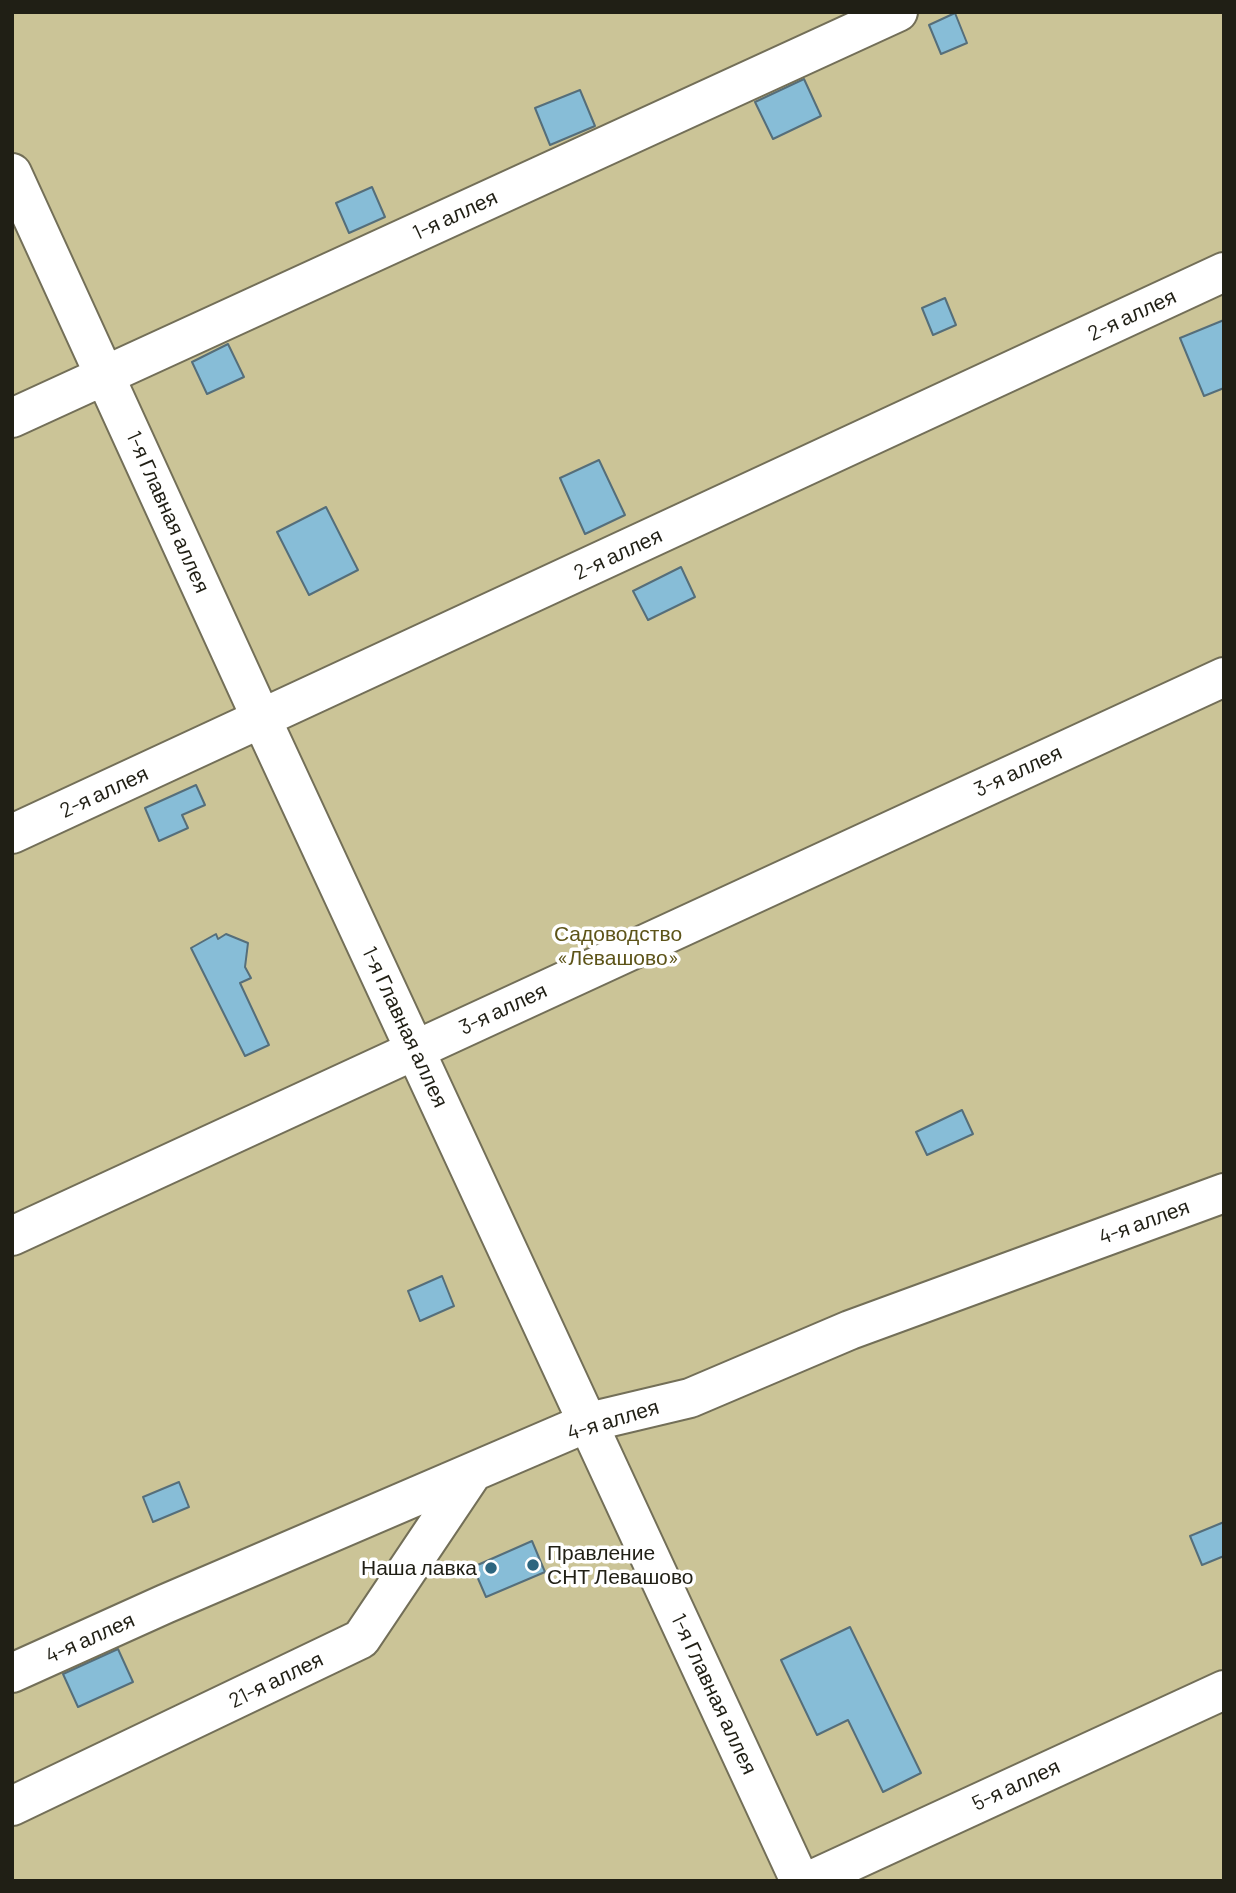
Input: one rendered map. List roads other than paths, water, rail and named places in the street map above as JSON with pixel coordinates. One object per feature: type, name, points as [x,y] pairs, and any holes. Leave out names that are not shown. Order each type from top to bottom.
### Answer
[{"type":"street","name":"1-я аллея","points":[[12,418],[898,12]]},
{"type":"street","name":"1-я Главная аллея","points":[[12,173],[262,720],[800,1881]]},
{"type":"street","name":"2-я аллея","points":[[12,834],[1224,272]]},
{"type":"street","name":"3-я аллея","points":[[12,1236],[1224,677]]},
{"type":"street","name":"4-я аллея","points":[[12,1673],[165,1604],[471,1475],[589,1422],[690,1398],[850,1330],[1224,1193]]},
{"type":"street","name":"21-я аллея","points":[[12,1806],[361,1639],[471,1475]]},
{"type":"street","name":"5-я аллея","points":[[809,1881],[1224,1690]]},
{"type":"place","name":"Правление СНТ Левашово","points":[[533,1565]]},
{"type":"place","name":"Наша лавка","points":[[491,1568]]},
{"type":"park label","name":"Садоводство «Левашово»","points":[[618,946]]}]
